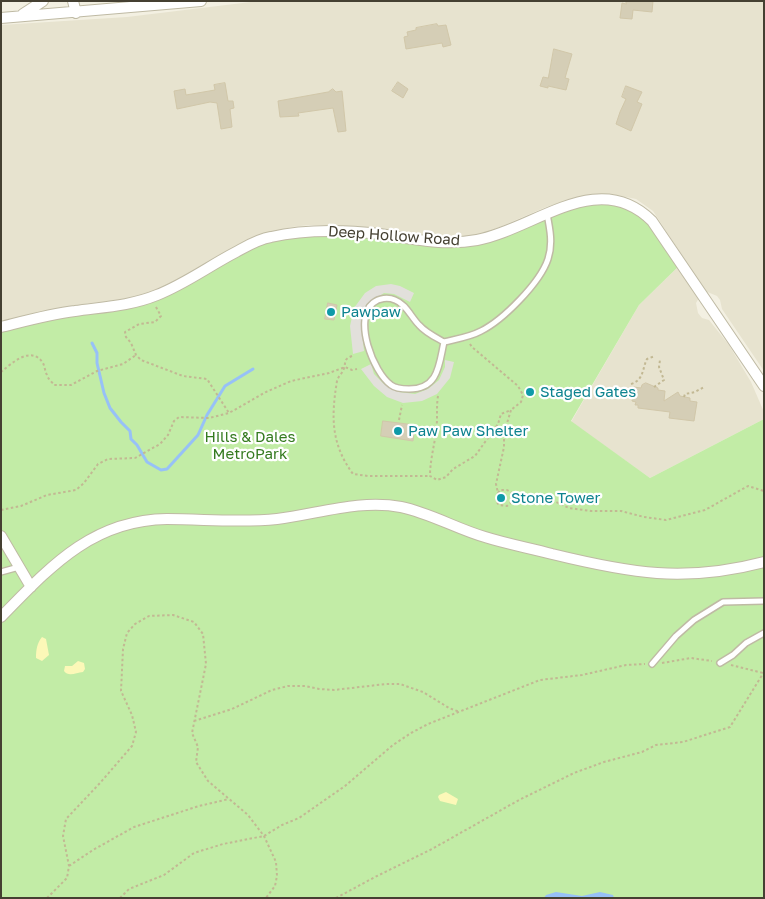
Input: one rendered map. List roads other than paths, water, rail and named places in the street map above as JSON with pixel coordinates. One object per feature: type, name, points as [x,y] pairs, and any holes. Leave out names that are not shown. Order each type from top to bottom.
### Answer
[{"type":"street","points":[[19,16],[43,1]]},
{"type":"street","points":[[73,1],[76,12]]},
{"type":"street","points":[[1,18],[201,1]]},
{"type":"street","name":"Deep Hollow Road","points":[[1,327],[59,314],[107,308],[149,298],[177,287],[234,253],[268,237],[290,233],[326,231],[380,234],[423,242],[460,243],[497,235],[575,203],[616,199],[643,211],[652,221],[764,386]]},
{"type":"street","points":[[1,617],[31,587],[76,548],[103,532],[121,526],[166,519],[270,520],[345,508],[378,505],[400,507],[417,512],[485,537],[596,565],[631,571],[658,574],[698,574],[741,568],[764,562]]},
{"type":"street","points":[[1,536],[31,587]]},
{"type":"lane","points":[[444,342],[437,373],[431,381],[425,386],[414,389],[402,389],[392,386],[383,378],[373,359],[365,333],[364,317],[369,306],[377,300],[385,298],[396,300],[404,306],[419,326],[444,342],[481,331],[520,300],[538,278],[548,259],[551,240],[547,213]]},
{"type":"lane","points":[[1,572],[19,567]]},
{"type":"lane","points":[[652,664],[676,636],[694,620],[723,602],[764,600]]},
{"type":"lane","points":[[720,663],[733,655],[746,643],[764,633]]},
{"type":"water","points":[[556,892],[582,896],[600,892],[613,895],[614,898],[544,898],[546,895]]},
{"type":"waterway","points":[[92,343],[97,353],[97,363],[104,393],[110,408],[130,431],[131,439],[147,462],[161,470],[167,469],[198,435],[207,415],[225,386],[253,369]]},
{"type":"place","name":"Pawpaw","points":[[331,312]]},
{"type":"place","name":"Staged Gates","points":[[530,392]]},
{"type":"place","name":"Paw Paw Shelter","points":[[398,431]]},
{"type":"place","name":"Stone Tower","points":[[501,498]]},
{"type":"park label","name":"Hills & Dales MetroPark","points":[[250,446]]}]
